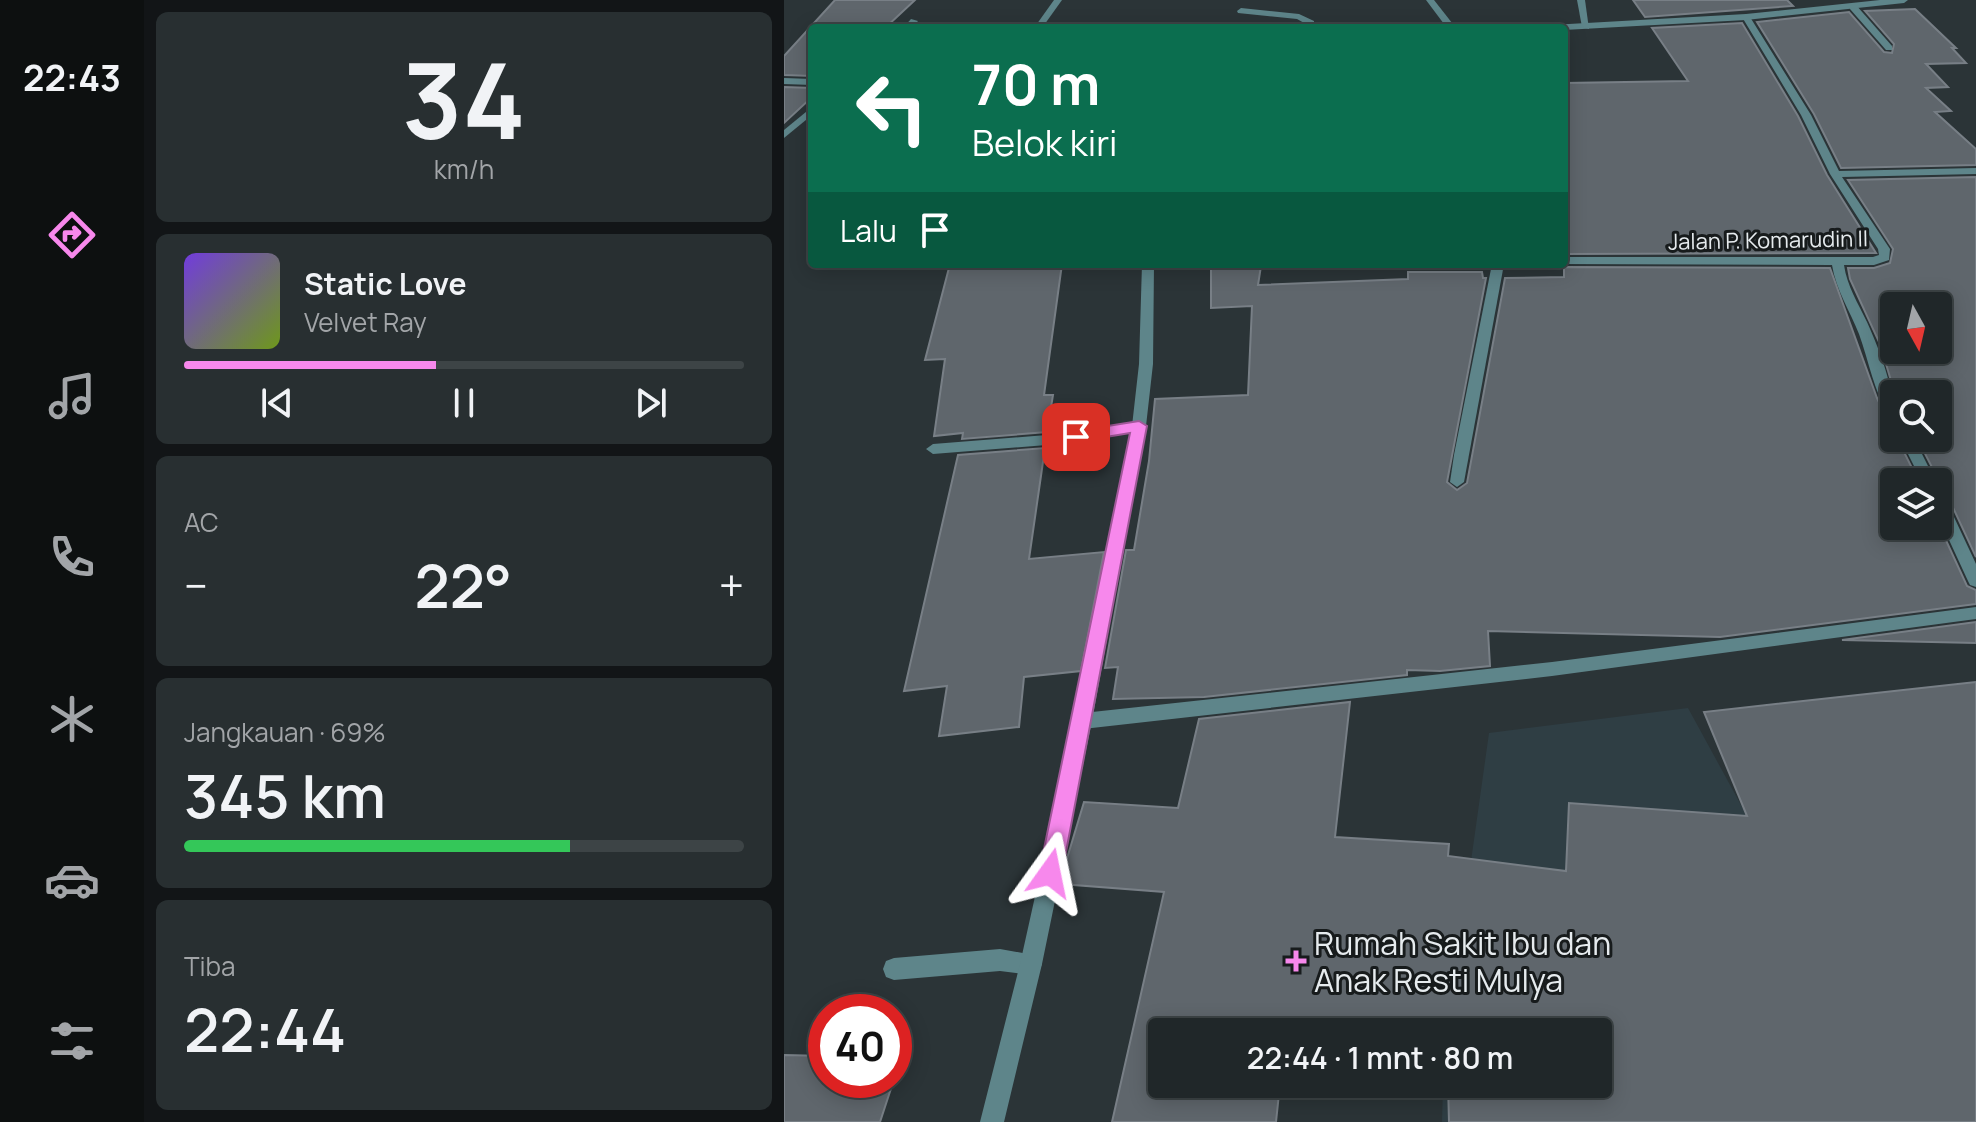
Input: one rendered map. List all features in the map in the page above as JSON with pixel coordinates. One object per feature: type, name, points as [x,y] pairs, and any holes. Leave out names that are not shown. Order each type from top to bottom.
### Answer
[{"type":"street","points":[[1041,24],[1058,0]]},
{"type":"street","points":[[1430,0],[1449,24]]},
{"type":"street","points":[[1581,0],[1586,27]]},
{"type":"street","points":[[1568,28],[1746,17],[1904,0]]},
{"type":"street","points":[[1853,7],[1889,48]]},
{"type":"street","points":[[1241,11],[1307,19],[1311,24]]},
{"type":"street","name":"Jalan P. Komarudin II","points":[[1568,261],[1874,261],[1885,257],[1884,249],[1835,174],[1806,115],[1746,17]]},
{"type":"street","points":[[784,81],[808,82]]},
{"type":"street","points":[[784,135],[808,114]]},
{"type":"street","points":[[1835,174],[1976,171]]},
{"type":"street","points":[[1837,261],[1840,285],[1865,334],[1880,383]]},
{"type":"street","points":[[992,1122],[1031,964],[1083,721],[1139,426],[1146,364],[1148,268]]},
{"type":"street","points":[[1457,482],[1462,437],[1478,376],[1497,268]]},
{"type":"street","points":[[933,449],[1059,439],[1139,426]]},
{"type":"street","points":[[1952,530],[1976,581]]},
{"type":"street","points":[[1083,721],[1552,669],[1976,613]]},
{"type":"street","points":[[894,969],[1000,960],[1031,964]]},
{"type":"shaded area","points":[[1688,708],[1747,816],[1871,1122],[1442,1122],[1443,1098],[1612,1098],[1612,1018],[1449,1018],[1489,733]]},
{"type":"building","points":[[835,0],[915,0],[889,24],[813,24]]},
{"type":"building","points":[[1633,0],[1787,0],[1793,6],[1645,17]]},
{"type":"building","points":[[1915,9],[1956,48],[1952,48],[1966,63],[1926,64],[1948,87],[1926,88],[1951,111],[1935,112],[1976,149],[1976,165],[1841,168],[1814,114],[1757,22],[1849,12],[1884,52],[1892,53],[1894,44],[1865,11]]},
{"type":"building","points":[[1742,23],[1798,116],[1827,175],[1876,253],[1568,254],[1568,83],[1688,81],[1652,28]]},
{"type":"building","points":[[808,30],[808,76],[784,75],[784,56]]},
{"type":"building","points":[[784,87],[808,88],[808,101],[784,123]]},
{"type":"building","points":[[1976,177],[1976,557],[1952,505],[1952,468],[1932,468],[1924,452],[1952,452],[1952,380],[1891,380],[1886,364],[1952,364],[1952,292],[1880,292],[1880,344],[1850,279],[1848,268],[1874,268],[1890,263],[1893,249],[1848,180]]},
{"type":"building","points":[[1568,267],[1830,268],[1880,404],[1880,452],[1904,452],[1912,468],[1880,468],[1880,540],[1946,540],[1967,586],[1976,590],[1976,604],[1720,637],[1488,631],[1490,666],[1440,671],[1407,670],[1407,675],[1204,697],[1113,699],[1118,667],[1105,668],[1126,550],[1134,550],[1149,461],[1155,399],[1248,395],[1252,306],[1211,308],[1211,268],[1261,268],[1258,285],[1408,279],[1408,272],[1482,272],[1483,278],[1486,278],[1447,482],[1457,490],[1467,483],[1505,278],[1564,277],[1564,268]]},
{"type":"building","points":[[949,268],[1061,268],[1044,395],[1053,395],[1047,432],[962,439],[963,433],[934,436],[945,359],[925,360]]},
{"type":"building","points":[[1045,448],[1029,559],[1104,552],[1081,671],[1024,677],[1019,727],[939,736],[947,686],[904,691],[958,455]]},
{"type":"building","points":[[1976,622],[1976,643],[1842,640]]},
{"type":"building","points":[[1976,682],[1976,1122],[1449,1122],[1448,1098],[1612,1098],[1612,1018],[1148,1018],[1148,1098],[1279,1098],[1276,1122],[1112,1122],[1164,892],[1061,884],[1065,865],[1084,802],[1178,808],[1199,719],[1350,702],[1335,837],[1449,844],[1448,856],[1566,871],[1569,803],[1747,816],[1704,712]]},
{"type":"building","points":[[784,1055],[808,1056],[808,1098],[888,1098],[880,1122],[784,1122]]},
{"type":"place","name":"Rumah Sakit Ibu dan Anak Resti Mulya","points":[[1296,961]]},
{"type":"route","points":[[1050,873],[1083,721],[1139,426],[1076,437]]}]
